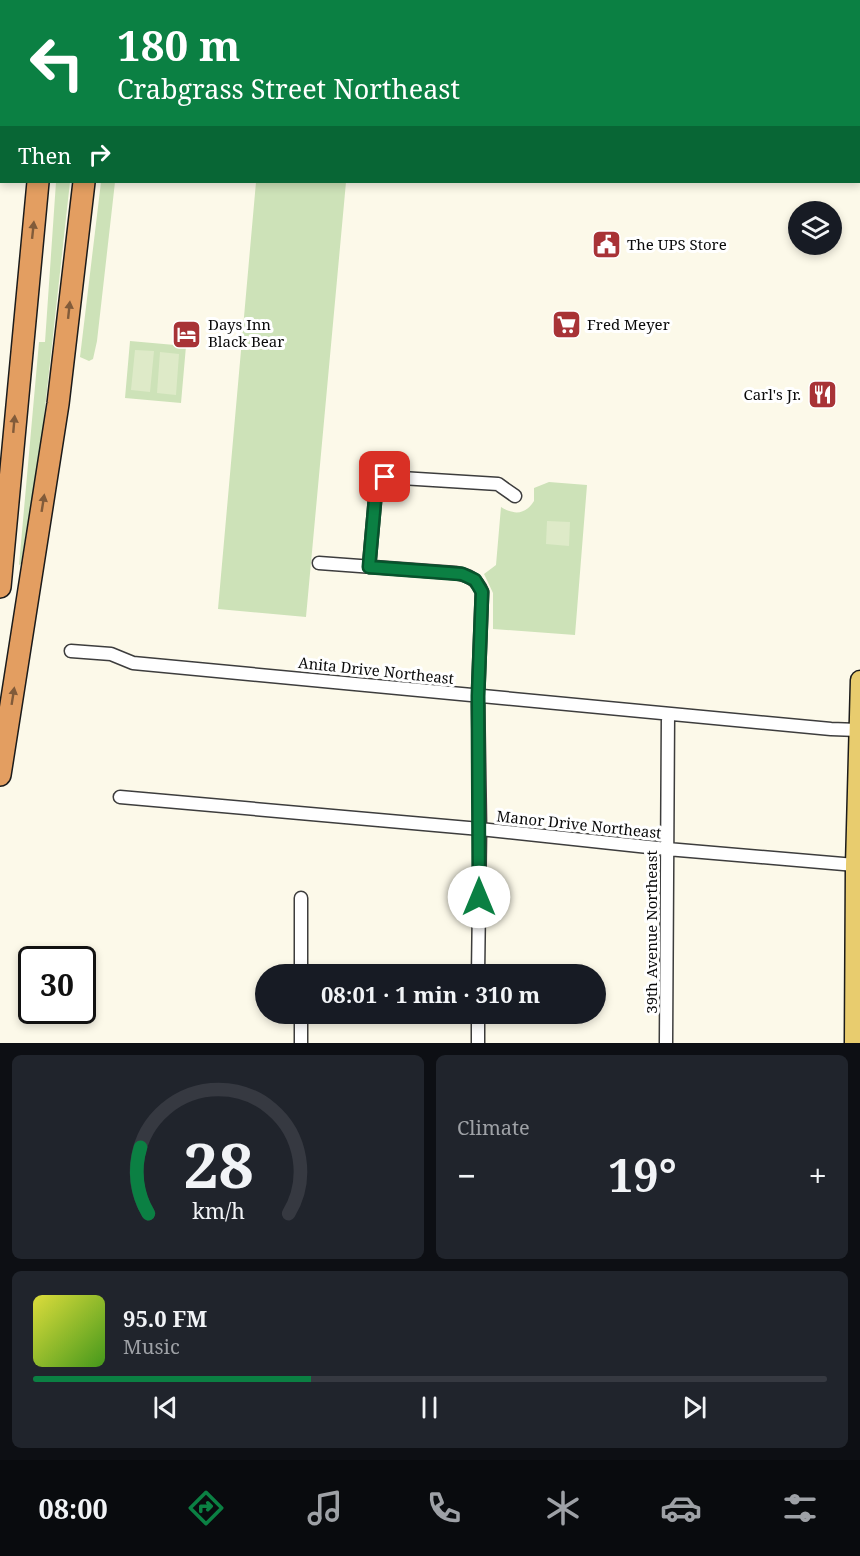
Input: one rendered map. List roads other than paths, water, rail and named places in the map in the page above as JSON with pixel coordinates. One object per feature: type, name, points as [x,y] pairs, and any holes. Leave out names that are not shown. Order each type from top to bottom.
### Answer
[{"type":"highway","points":[[0,587],[38,183]]},
{"type":"highway","points":[[0,775],[58,404],[84,183]]},
{"type":"main road","points":[[854,1043],[855,865],[858,822],[860,680]]},
{"type":"street","points":[[369,567],[377,483],[385,477],[498,484],[515,496]]},
{"type":"street","points":[[319,563],[462,574],[469,576],[480,585],[482,603],[478,696],[480,829],[478,964]]},
{"type":"street","name":"Anita Drive Northeast","points":[[71,651],[111,654],[134,663],[858,730]]},
{"type":"street","name":"39th Avenue Northeast","points":[[666,1043],[668,714]]},
{"type":"street","name":"Manor Drive Northeast","points":[[120,797],[855,865]]},
{"type":"street","points":[[301,898],[301,964]]},
{"type":"street","points":[[301,1024],[301,1043]]},
{"type":"street","points":[[478,1024],[478,1043]]},
{"type":"place","name":"The UPS Store","points":[[606,245]]},
{"type":"place","name":"Fred Meyer","points":[[566,325]]},
{"type":"place","name":"Days Inn Black Bear","points":[[187,334]]},
{"type":"place","name":"Carl's Jr.","points":[[822,395]]}]
